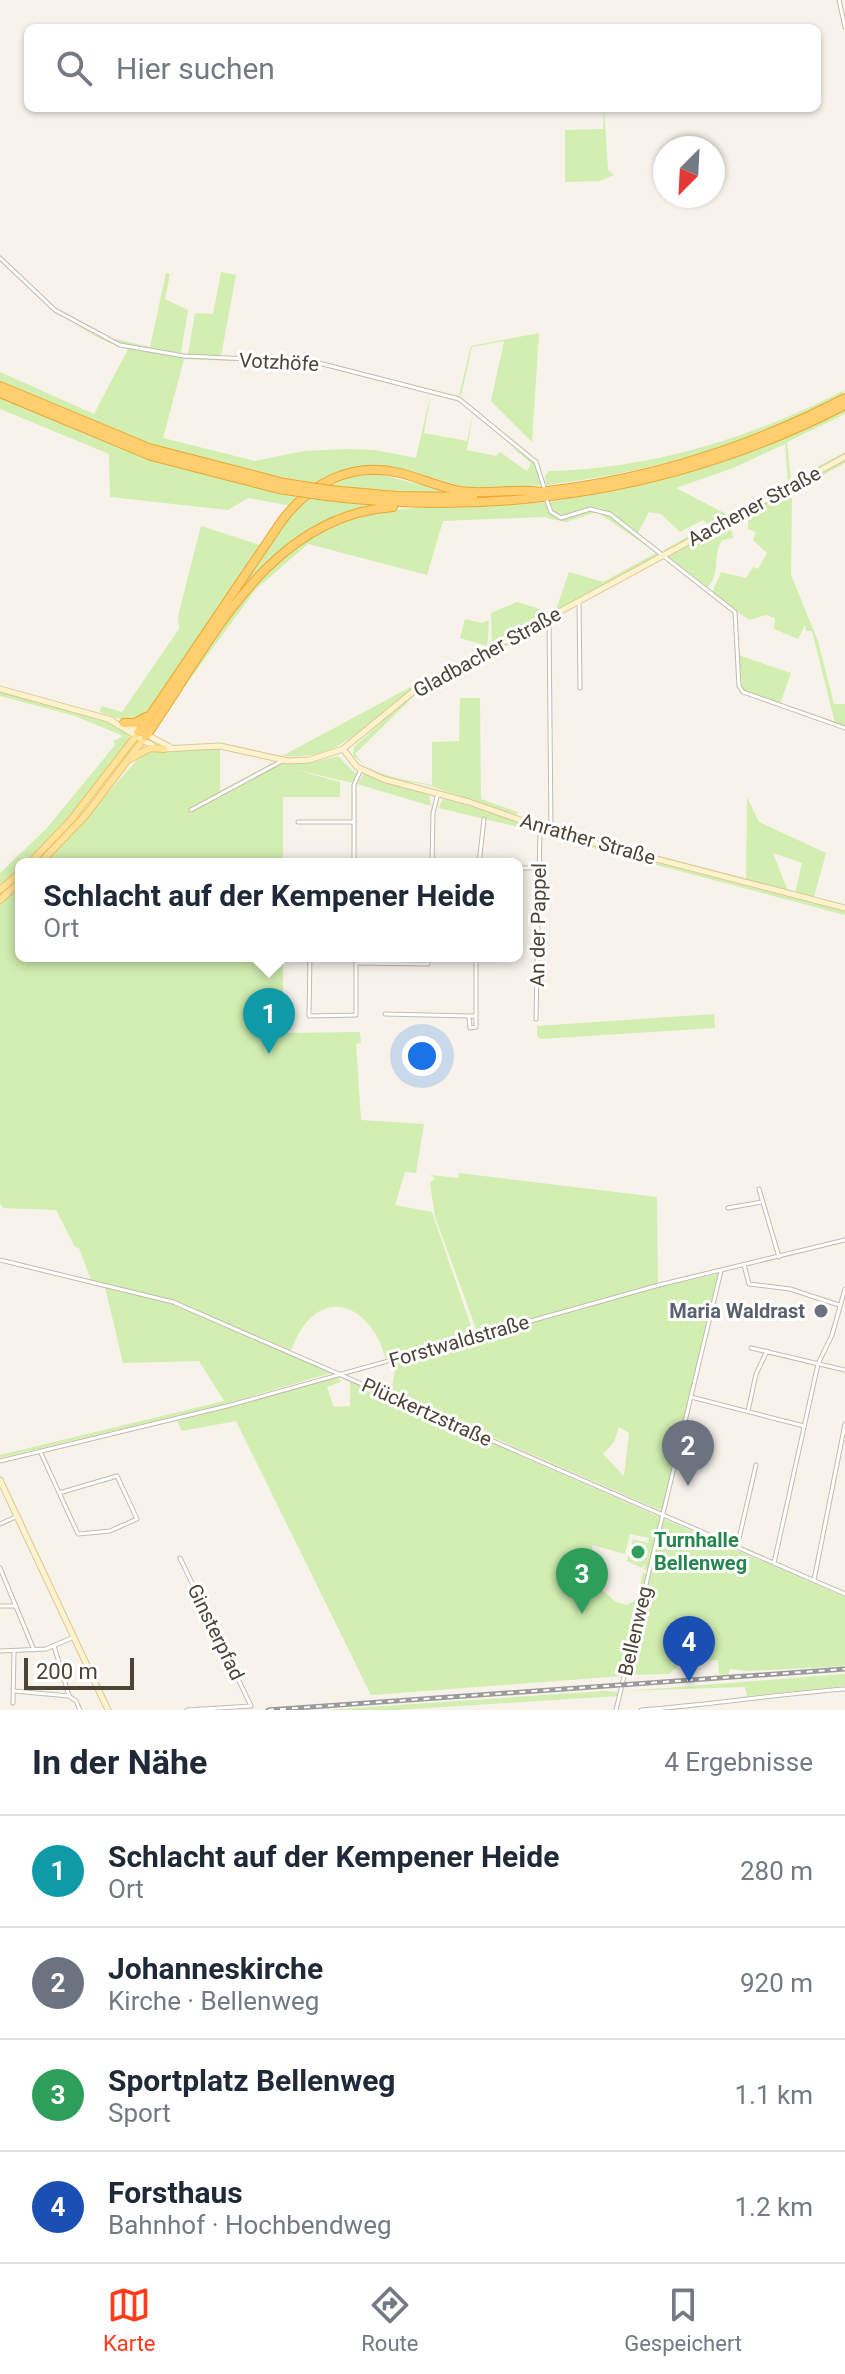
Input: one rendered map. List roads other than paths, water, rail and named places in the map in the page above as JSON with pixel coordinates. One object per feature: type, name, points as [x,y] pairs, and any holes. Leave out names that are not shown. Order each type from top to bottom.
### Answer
[{"type":"highway","points":[[0,386],[158,451],[282,486]]},
{"type":"highway","points":[[0,393],[142,452],[282,486],[460,504]]},
{"type":"highway","points":[[328,493],[433,497],[543,489],[628,477],[694,460],[774,431],[845,398]]},
{"type":"highway","points":[[141,736],[245,592],[287,548],[322,527],[369,511],[558,496],[661,475],[747,449],[845,405]]},
{"type":"highway","points":[[141,736],[153,712],[287,513],[320,484],[350,473],[376,470],[461,491],[543,489]]},
{"type":"highway","points":[[124,723],[140,721],[153,712]]},
{"type":"main road","name":"Aachener Straße","points":[[661,556],[845,457]]},
{"type":"main road","name":"Gladbacher Straße","points":[[282,761],[309,760],[343,749],[415,690],[661,556]]},
{"type":"main road","points":[[0,689],[124,723],[141,736],[170,747],[187,748]]},
{"type":"main road","points":[[110,720],[164,749]]},
{"type":"main road","points":[[45,858],[85,816],[127,761],[141,736]]},
{"type":"main road","points":[[35,858],[141,736]]},
{"type":"main road","points":[[127,761],[150,748],[220,746],[282,761]]},
{"type":"main road","points":[[343,749],[361,769]]},
{"type":"main road","name":"Anrather Straße","points":[[361,769],[551,832],[845,908]]},
{"type":"main road","points":[[0,900],[15,886]]},
{"type":"main road","points":[[0,1480],[108,1710]]},
{"type":"street","points":[[839,0],[845,27]]},
{"type":"street","name":"Votzhöfe","points":[[0,258],[55,310],[109,342],[184,356],[315,362],[459,399],[536,462],[543,489]]},
{"type":"street","points":[[547,501],[552,514],[561,518],[588,509],[605,512],[735,612],[739,686],[743,692],[845,728]]},
{"type":"street","points":[[579,601],[580,688]]},
{"type":"street","points":[[549,618],[551,832]]},
{"type":"street","name":"Gladbacher Straße","points":[[191,810],[282,761]]},
{"type":"street","points":[[354,858],[354,785],[361,769]]},
{"type":"street","points":[[432,858],[433,813],[438,793]]},
{"type":"street","points":[[480,858],[484,819]]},
{"type":"street","points":[[298,822],[354,822]]},
{"type":"street","name":"An der Pappel","points":[[536,1019],[540,831]]},
{"type":"street","points":[[523,868],[539,868]]},
{"type":"street","points":[[310,962],[309,1016],[356,1015],[356,963],[428,962]]},
{"type":"street","points":[[469,1016],[470,1028],[476,1027],[476,962]]},
{"type":"street","points":[[385,1014],[476,1016]]},
{"type":"street","points":[[759,1189],[779,1257]]},
{"type":"street","points":[[728,1208],[762,1202]]},
{"type":"street","name":"Forstwaldstraße","points":[[0,1461],[845,1240]]},
{"type":"street","name":"Plückertzstraße","points":[[0,1260],[173,1302],[845,1594]]},
{"type":"street","points":[[744,1265],[749,1284],[790,1289],[841,1305]]},
{"type":"street","name":"Bellenweg","points":[[616,1710],[721,1271]]},
{"type":"street","points":[[774,1563],[818,1364],[832,1335],[845,1290]]},
{"type":"street","points":[[751,1348],[845,1370]]},
{"type":"street","points":[[748,1411],[756,1374],[767,1351]]},
{"type":"street","points":[[691,1397],[805,1426]]},
{"type":"street","points":[[814,1580],[845,1424]]},
{"type":"street","points":[[40,1451],[59,1493],[78,1534],[110,1531],[137,1519],[117,1476],[59,1493]]},
{"type":"street","points":[[737,1547],[756,1465]]},
{"type":"street","points":[[0,1524],[18,1516]]},
{"type":"street","name":"Ginsterpfad","points":[[180,1558],[251,1706],[187,1710]]},
{"type":"street","points":[[0,1568],[34,1650]]},
{"type":"street","points":[[0,1606],[17,1606]]},
{"type":"street","points":[[0,1651],[34,1650],[74,1637]]},
{"type":"street","points":[[54,1646],[69,1696]]},
{"type":"street","points":[[13,1703],[14,1650]]},
{"type":"street","points":[[641,1710],[733,1703],[756,1695],[845,1689]]},
{"type":"street","points":[[14,1691],[69,1696],[76,1701],[80,1710]]},
{"type":"railway","points":[[268,1710],[845,1669]]},
{"type":"place","name":"Schlacht auf der Kempener Heide","points":[[269,1054]]},
{"type":"place","name":"Maria Waldrast","points":[[821,1311]]},
{"type":"place","name":"Johanneskirche","points":[[688,1486]]},
{"type":"place","name":"Turnhalle Bellenweg","points":[[638,1552]]},
{"type":"place","name":"Sportplatz Bellenweg","points":[[582,1614]]},
{"type":"place","name":"Forsthaus","points":[[689,1682]]}]
